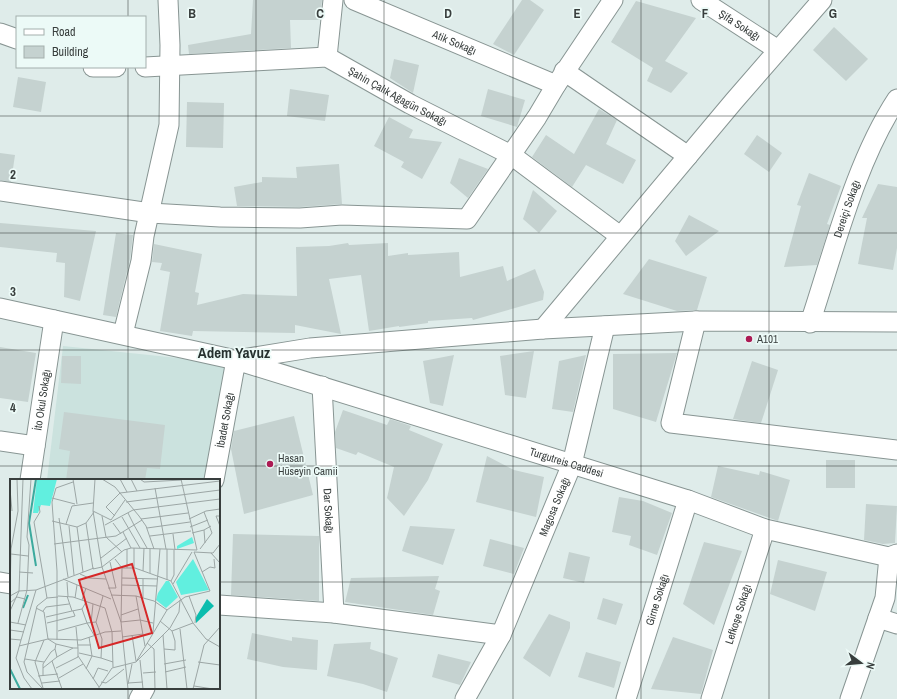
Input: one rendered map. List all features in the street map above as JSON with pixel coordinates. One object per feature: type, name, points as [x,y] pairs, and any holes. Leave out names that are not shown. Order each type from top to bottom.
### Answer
[{"type":"street","points":[[123,334],[141,261],[144,236],[169,125],[170,67],[168,0]]},
{"type":"street","points":[[146,67],[170,67],[246,60],[327,57],[333,0]]},
{"type":"street","name":"Atik Sokağı","points":[[354,0],[560,78],[688,156]]},
{"type":"street","name":"Şifa Sokağı","points":[[701,0],[778,50]]},
{"type":"street","points":[[543,329],[620,236],[822,0]]},
{"type":"street","points":[[0,191],[150,213],[220,217],[300,218],[342,215],[467,219],[537,117],[606,3]]},
{"type":"street","points":[[0,33],[16,39]]},
{"type":"street","name":"Şahin Çalık Ağagün Sokağı","points":[[327,57],[410,104],[511,155],[620,236]]},
{"type":"street","name":"Dereiçi Sokağı","points":[[810,323],[855,184],[885,118],[897,99]]},
{"type":"street","name":"Turgutreis Caddesi","points":[[0,308],[236,360],[688,500],[765,529],[893,556]]},
{"type":"street","name":"İto Okul Sokağı","points":[[30,479],[54,320]]},
{"type":"street","points":[[696,321],[670,423],[897,450]]},
{"type":"street","points":[[236,360],[310,348],[543,329],[696,321],[810,323],[897,322]]},
{"type":"street","name":"Magosa Sokağı","points":[[465,699],[501,635],[572,464],[605,326]]},
{"type":"street","name":"İbadet Sokağı","points":[[214,479],[236,360]]},
{"type":"street","name":"Dar Sokağı","points":[[322,386],[334,613]]},
{"type":"street","points":[[0,441],[35,446]]},
{"type":"street","name":"Girne Sokağı","points":[[626,699],[688,500]]},
{"type":"street","name":"Lefkoşe Sokağı","points":[[711,699],[765,529]]},
{"type":"street","points":[[850,699],[885,598],[893,556]]},
{"type":"street","points":[[0,582],[10,584]]},
{"type":"street","points":[[220,605],[334,613],[501,635]]},
{"type":"street","points":[[878,618],[897,624]]},
{"type":"street","points":[[139,699],[144,689]]},
{"type":"shaded area","points":[[63,346],[226,363],[205,479],[47,479]]},
{"type":"building","points":[[253,0],[322,0],[320,20],[290,20],[291,48],[189,54],[188,45],[251,34]]},
{"type":"building","points":[[522,0],[530,0],[544,10],[514,55],[493,44]]},
{"type":"building","points":[[636,1],[696,18],[665,61],[688,73],[671,93],[647,81],[653,68],[611,42]]},
{"type":"building","points":[[834,27],[868,59],[846,81],[813,50]]},
{"type":"building","points":[[394,59],[419,65],[413,93],[390,78]]},
{"type":"building","points":[[18,77],[46,82],[41,112],[13,107]]},
{"type":"building","points":[[290,89],[329,95],[325,121],[287,116]]},
{"type":"building","points":[[488,89],[525,100],[517,127],[481,116]]},
{"type":"building","points":[[187,102],[224,103],[223,148],[186,147]]},
{"type":"building","points":[[599,109],[617,120],[606,144],[636,160],[623,184],[586,165],[572,187],[532,157],[546,135],[574,154]]},
{"type":"building","points":[[389,117],[413,130],[409,138],[442,142],[422,179],[401,167],[404,162],[374,146]]},
{"type":"building","points":[[757,135],[782,153],[769,172],[744,154]]},
{"type":"building","points":[[0,153],[15,155],[11,182],[0,180]]},
{"type":"building","points":[[459,158],[488,169],[468,198],[450,183]]},
{"type":"building","points":[[339,164],[342,204],[300,207],[237,206],[234,187],[262,182],[262,177],[297,178],[296,167]]},
{"type":"building","points":[[809,173],[841,186],[827,224],[830,225],[817,265],[784,267],[801,206],[797,205]]},
{"type":"building","points":[[878,184],[897,187],[897,248],[893,270],[858,264],[867,218],[862,218]]},
{"type":"building","points":[[533,190],[557,211],[539,233],[523,219]]},
{"type":"building","points":[[689,215],[719,231],[686,256],[675,241]]},
{"type":"building","points":[[0,223],[96,231],[80,301],[64,297],[65,263],[56,262],[57,253],[0,247]]},
{"type":"building","points":[[116,233],[133,235],[130,259],[116,317],[103,315]]},
{"type":"building","points":[[348,243],[349,245],[388,243],[388,256],[408,253],[408,255],[459,252],[460,277],[503,266],[507,281],[535,269],[544,292],[543,300],[473,320],[472,318],[428,321],[428,323],[369,331],[361,275],[329,279],[341,334],[295,325],[295,333],[193,331],[192,336],[160,331],[170,272],[160,270],[162,263],[152,262],[154,244],[202,254],[195,292],[199,293],[197,305],[243,294],[297,296],[296,247],[329,246]]},
{"type":"building","points":[[649,259],[707,277],[697,310],[677,311],[623,294]]},
{"type":"building","points":[[0,347],[36,353],[28,402],[0,398]]},
{"type":"building","points":[[534,351],[526,398],[505,395],[500,356]]},
{"type":"building","points":[[677,353],[656,422],[613,409],[613,354]]},
{"type":"building","points":[[454,355],[443,406],[430,403],[423,361]]},
{"type":"building","points":[[586,355],[573,412],[552,409],[559,361]]},
{"type":"building","points":[[62,356],[81,356],[81,384],[61,383]]},
{"type":"building","points":[[752,361],[778,370],[761,423],[733,419]]},
{"type":"building","points":[[343,410],[387,425],[390,419],[411,426],[409,430],[443,444],[428,480],[404,516],[387,498],[394,467],[358,452],[356,455],[336,448],[335,432]]},
{"type":"building","points":[[64,412],[165,425],[160,469],[147,468],[145,479],[66,479],[70,451],[59,449]]},
{"type":"building","name":"Hasan Hüseyin Camii","points":[[294,416],[313,495],[244,514],[231,449],[234,431]]},
{"type":"building","points":[[487,456],[514,470],[544,477],[536,517],[476,502]]},
{"type":"building","points":[[826,460],[855,460],[855,488],[826,488]]},
{"type":"building","points":[[718,466],[759,475],[760,471],[790,480],[778,521],[711,497]]},
{"type":"building","points":[[619,497],[643,501],[672,513],[657,555],[629,545],[631,536],[612,532]]},
{"type":"building","points":[[866,504],[897,506],[895,543],[883,544],[864,540]]},
{"type":"building","points":[[410,526],[455,529],[443,565],[402,551]]},
{"type":"building","points":[[233,534],[319,536],[319,601],[231,595]]},
{"type":"building","points":[[490,539],[524,548],[514,574],[483,566]]},
{"type":"building","points":[[704,542],[742,551],[714,625],[683,604]]},
{"type":"building","points":[[569,552],[590,557],[584,583],[563,578]]},
{"type":"building","points":[[778,560],[827,572],[815,611],[770,594]]},
{"type":"building","points":[[439,576],[435,589],[440,591],[433,615],[345,602],[351,578]]},
{"type":"building","points":[[603,598],[623,604],[616,625],[597,619]]},
{"type":"building","points":[[549,614],[570,622],[570,628],[550,677],[523,658]]},
{"type":"building","points":[[252,633],[292,641],[292,637],[318,640],[317,670],[283,667],[247,659]]},
{"type":"building","points":[[673,637],[713,650],[701,694],[651,689]]},
{"type":"building","points":[[371,642],[370,649],[398,658],[387,692],[363,684],[327,676],[334,644]]},
{"type":"building","points":[[586,652],[621,662],[614,688],[578,677]]},
{"type":"building","points":[[438,654],[471,662],[460,685],[432,677]]},
{"type":"place","name":"A101","points":[[749,339]]},
{"type":"place","name":"Hasan Hüseyin Camii","points":[[270,464]]},
{"type":"district","name":"Adem Yavuz","points":[[234,352]]}]
